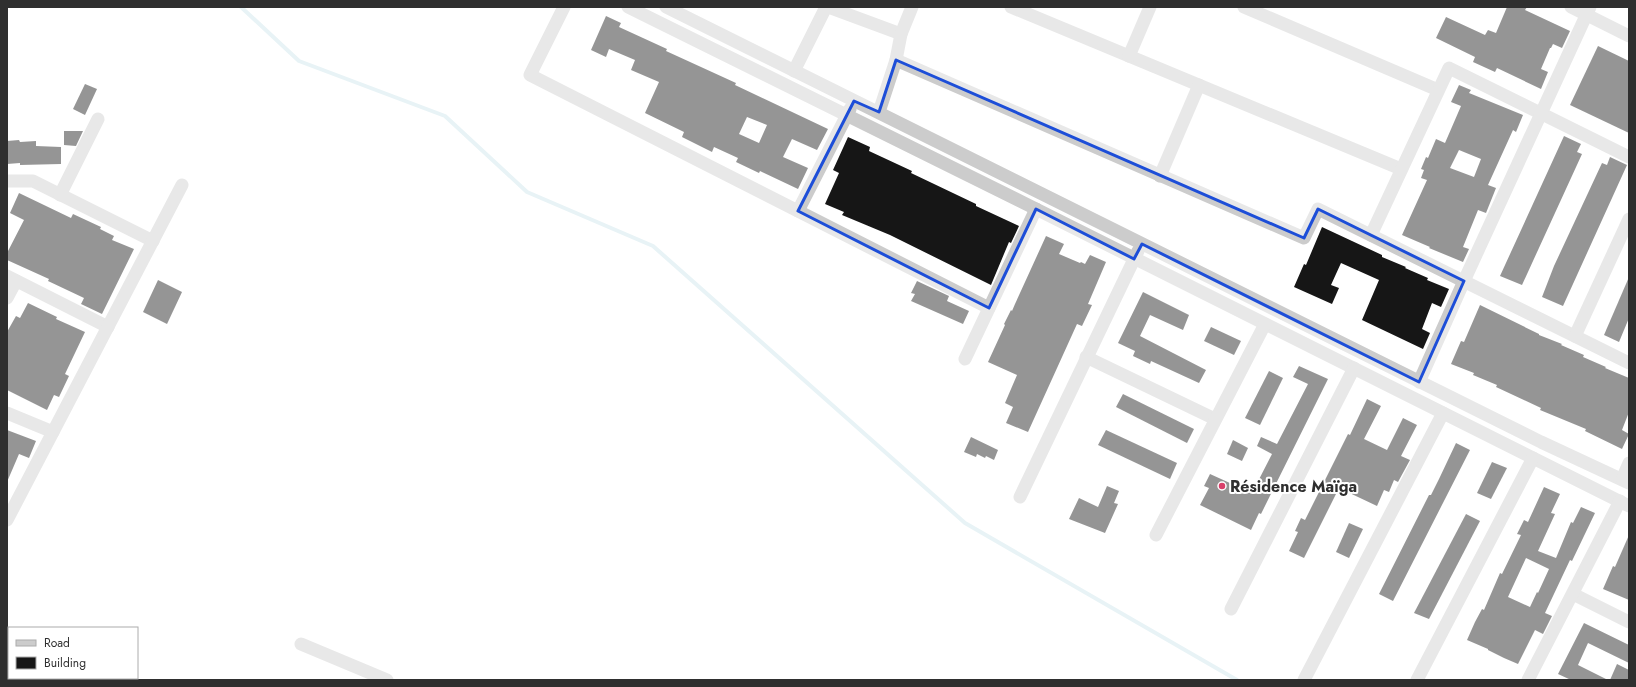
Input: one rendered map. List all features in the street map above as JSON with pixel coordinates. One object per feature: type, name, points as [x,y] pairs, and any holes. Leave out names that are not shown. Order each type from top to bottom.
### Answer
[{"type":"street","points":[[564,7],[530,75],[989,308]]},
{"type":"street","points":[[628,7],[1036,209],[1624,504],[1573,594],[1528,680]]},
{"type":"street","points":[[666,7],[1541,442],[1625,481],[1629,463]]},
{"type":"street","points":[[794,70],[827,7],[900,34]]},
{"type":"street","points":[[879,112],[896,60],[900,34],[912,7]]},
{"type":"street","points":[[1011,7],[1401,169]]},
{"type":"street","points":[[1129,56],[1150,7]]},
{"type":"street","points":[[1244,7],[1438,90]]},
{"type":"street","points":[[1571,7],[1589,11],[1629,36]]},
{"type":"street","points":[[1419,382],[1589,11]]},
{"type":"street","points":[[896,60],[1304,238],[1318,209],[1629,363]]},
{"type":"street","points":[[1371,235],[1449,68],[1629,157]]},
{"type":"street","points":[[1160,176],[1199,85]]},
{"type":"street","points":[[798,211],[854,101]]},
{"type":"street","points":[[60,195],[98,119]]},
{"type":"street","points":[[7,181],[33,181],[153,241]]},
{"type":"street","points":[[7,520],[182,185]]},
{"type":"street","points":[[964,359],[1036,209]]},
{"type":"street","points":[[1575,336],[1629,219]]},
{"type":"street","points":[[1020,497],[1086,357],[1142,244]]},
{"type":"street","points":[[7,298],[11,279],[108,327]]},
{"type":"street","points":[[1156,535],[1265,324]]},
{"type":"street","points":[[1086,357],[1215,419]]},
{"type":"street","points":[[1231,609],[1354,368]]},
{"type":"street","points":[[7,413],[53,432]]},
{"type":"street","points":[[1304,680],[1443,413]]},
{"type":"street","points":[[1417,680],[1533,458]]},
{"type":"street","points":[[1573,594],[1629,622]]},
{"type":"street","points":[[301,644],[386,680]]},
{"type":"highlighted area","points":[[896,60],[1304,238],[1318,209],[1464,281],[1419,382],[1142,244],[1134,259],[1036,209],[989,308],[798,211],[854,101],[879,112]]},
{"type":"building","points":[[1507,7],[1527,7],[1525,10],[1570,31],[1562,48],[1553,44],[1550,48],[1541,69],[1548,72],[1541,89],[1497,68],[1495,72],[1473,62],[1475,57],[1436,38],[1446,17],[1485,35],[1488,30],[1496,33]]},
{"type":"building","points":[[606,16],[621,23],[619,27],[667,49],[666,51],[736,83],[735,85],[828,129],[817,150],[792,139],[783,157],[808,168],[798,189],[760,171],[759,173],[736,162],[738,158],[714,147],[712,152],[682,137],[684,132],[645,113],[659,82],[631,70],[635,60],[609,49],[606,57],[591,50]],"holes":[[[747,117],[767,125],[759,143],[739,134]]]},
{"type":"building","points":[[1598,46],[1629,61],[1629,133],[1570,105]]},
{"type":"building","points":[[85,84],[97,89],[85,115],[73,109]]},
{"type":"building","points":[[1459,85],[1471,90],[1469,93],[1523,115],[1516,132],[1513,130],[1488,185],[1496,188],[1486,213],[1478,210],[1463,247],[1469,249],[1463,262],[1402,235],[1427,180],[1421,178],[1424,170],[1421,169],[1426,157],[1428,158],[1436,139],[1445,143],[1461,106],[1451,102]],"holes":[[[1459,150],[1481,159],[1474,177],[1450,168]]]},
{"type":"building","points":[[64,131],[83,131],[76,146],[64,145]]},
{"type":"building","points":[[1564,136],[1581,144],[1577,152],[1582,154],[1522,285],[1500,276]]},
{"type":"building","points":[[848,137],[870,147],[869,151],[912,171],[911,173],[1019,226],[1011,243],[1009,242],[991,285],[890,235],[842,215],[844,212],[825,204],[839,173],[833,170]]},
{"type":"building","points":[[19,140],[20,142],[36,141],[36,146],[61,147],[61,164],[7,164],[7,141]]},
{"type":"building","points":[[1610,157],[1627,165],[1563,306],[1542,297],[1554,266],[1602,163],[1607,165]]},
{"type":"building","points":[[19,193],[71,218],[73,214],[101,227],[100,229],[114,236],[112,240],[134,249],[102,314],[81,304],[84,298],[48,281],[49,279],[7,260],[7,253],[24,220],[10,213]]},
{"type":"building","points":[[1322,227],[1428,278],[1427,280],[1449,289],[1441,307],[1432,303],[1422,329],[1430,333],[1423,349],[1362,320],[1379,280],[1341,263],[1331,285],[1339,288],[1332,304],[1294,287],[1304,264],[1306,265]]},
{"type":"building","points":[[1046,236],[1064,244],[1059,254],[1085,264],[1090,255],[1106,262],[1088,304],[1092,305],[1082,326],[1077,324],[1028,432],[1006,423],[1013,407],[1005,403],[1017,375],[988,362],[1005,325],[1004,324],[1011,310],[1012,311]]},
{"type":"building","points":[[1629,277],[1629,318],[1619,342],[1604,335]]},
{"type":"building","points":[[158,280],[182,292],[167,324],[143,312]]},
{"type":"building","points":[[917,281],[949,296],[947,301],[969,311],[963,324],[911,301],[915,294],[911,293]]},
{"type":"building","points":[[1143,292],[1189,315],[1183,330],[1150,315],[1140,336],[1206,370],[1199,383],[1151,361],[1150,364],[1133,356],[1135,351],[1118,343]]},
{"type":"building","points":[[28,303],[57,317],[56,319],[85,332],[65,374],[69,376],[59,397],[54,395],[47,410],[7,390],[7,332],[16,316],[20,318]]},
{"type":"building","points":[[1480,305],[1539,335],[1584,355],[1583,357],[1606,367],[1605,368],[1629,378],[1629,412],[1622,430],[1629,434],[1622,449],[1585,431],[1586,429],[1540,410],[1541,408],[1496,387],[1497,385],[1473,375],[1474,373],[1451,364],[1461,341],[1464,342]]},
{"type":"building","points":[[1211,327],[1241,341],[1234,355],[1204,341]]},
{"type":"building","points":[[1299,366],[1328,379],[1261,514],[1259,513],[1251,530],[1200,505],[1209,488],[1204,486],[1210,474],[1252,493],[1272,454],[1257,446],[1261,437],[1277,444],[1308,384],[1293,377]]},
{"type":"building","points":[[1269,371],[1283,378],[1260,425],[1245,418]]},
{"type":"building","points":[[1123,394],[1194,429],[1187,443],[1116,407]]},
{"type":"building","points":[[1367,399],[1381,406],[1364,439],[1387,450],[1403,418],[1417,425],[1401,456],[1410,460],[1398,482],[1394,480],[1389,492],[1384,490],[1377,506],[1339,488],[1304,558],[1289,551],[1298,532],[1295,531],[1301,518],[1305,520],[1348,434],[1350,435]]},
{"type":"building","points":[[7,430],[36,441],[29,458],[19,454],[7,482]]},
{"type":"building","points":[[1106,430],[1177,463],[1170,479],[1098,445]]},
{"type":"building","points":[[971,437],[998,450],[994,460],[986,456],[985,458],[977,454],[976,457],[964,452]]},
{"type":"building","points":[[1233,440],[1248,448],[1242,461],[1227,454]]},
{"type":"building","points":[[1456,443],[1470,450],[1393,601],[1379,594],[1429,495],[1431,495]]},
{"type":"building","points":[[1492,462],[1507,468],[1491,499],[1477,493]]},
{"type":"building","points":[[1107,486],[1119,491],[1114,503],[1118,504],[1105,533],[1069,519],[1079,498],[1098,507]]},
{"type":"building","points":[[1544,487],[1560,494],[1551,513],[1555,514],[1538,551],[1556,558],[1571,522],[1573,523],[1581,507],[1595,513],[1572,561],[1570,560],[1545,613],[1552,616],[1543,634],[1535,630],[1518,664],[1467,640],[1482,609],[1484,610],[1500,573],[1502,574],[1521,535],[1517,534],[1524,520],[1528,522]],"holes":[[[1526,558],[1549,569],[1530,607],[1508,597]]]},
{"type":"building","points":[[1466,514],[1480,521],[1429,619],[1414,613]]},
{"type":"building","points":[[1349,523],[1363,529],[1349,558],[1336,552]]},
{"type":"building","points":[[1629,535],[1629,600],[1603,589],[1613,566],[1615,567]]},
{"type":"building","points":[[1584,623],[1629,645],[1629,663],[1588,643],[1578,665],[1608,680],[1571,680],[1558,674]]},
{"type":"building","points":[[1617,664],[1629,670],[1629,680],[1610,680]]},
{"type":"waterway","points":[[241,7],[299,61],[445,116],[527,192],[653,246],[965,523],[1237,680]]},
{"type":"place","name":"Résidence Maïga","points":[[1222,486]]}]
